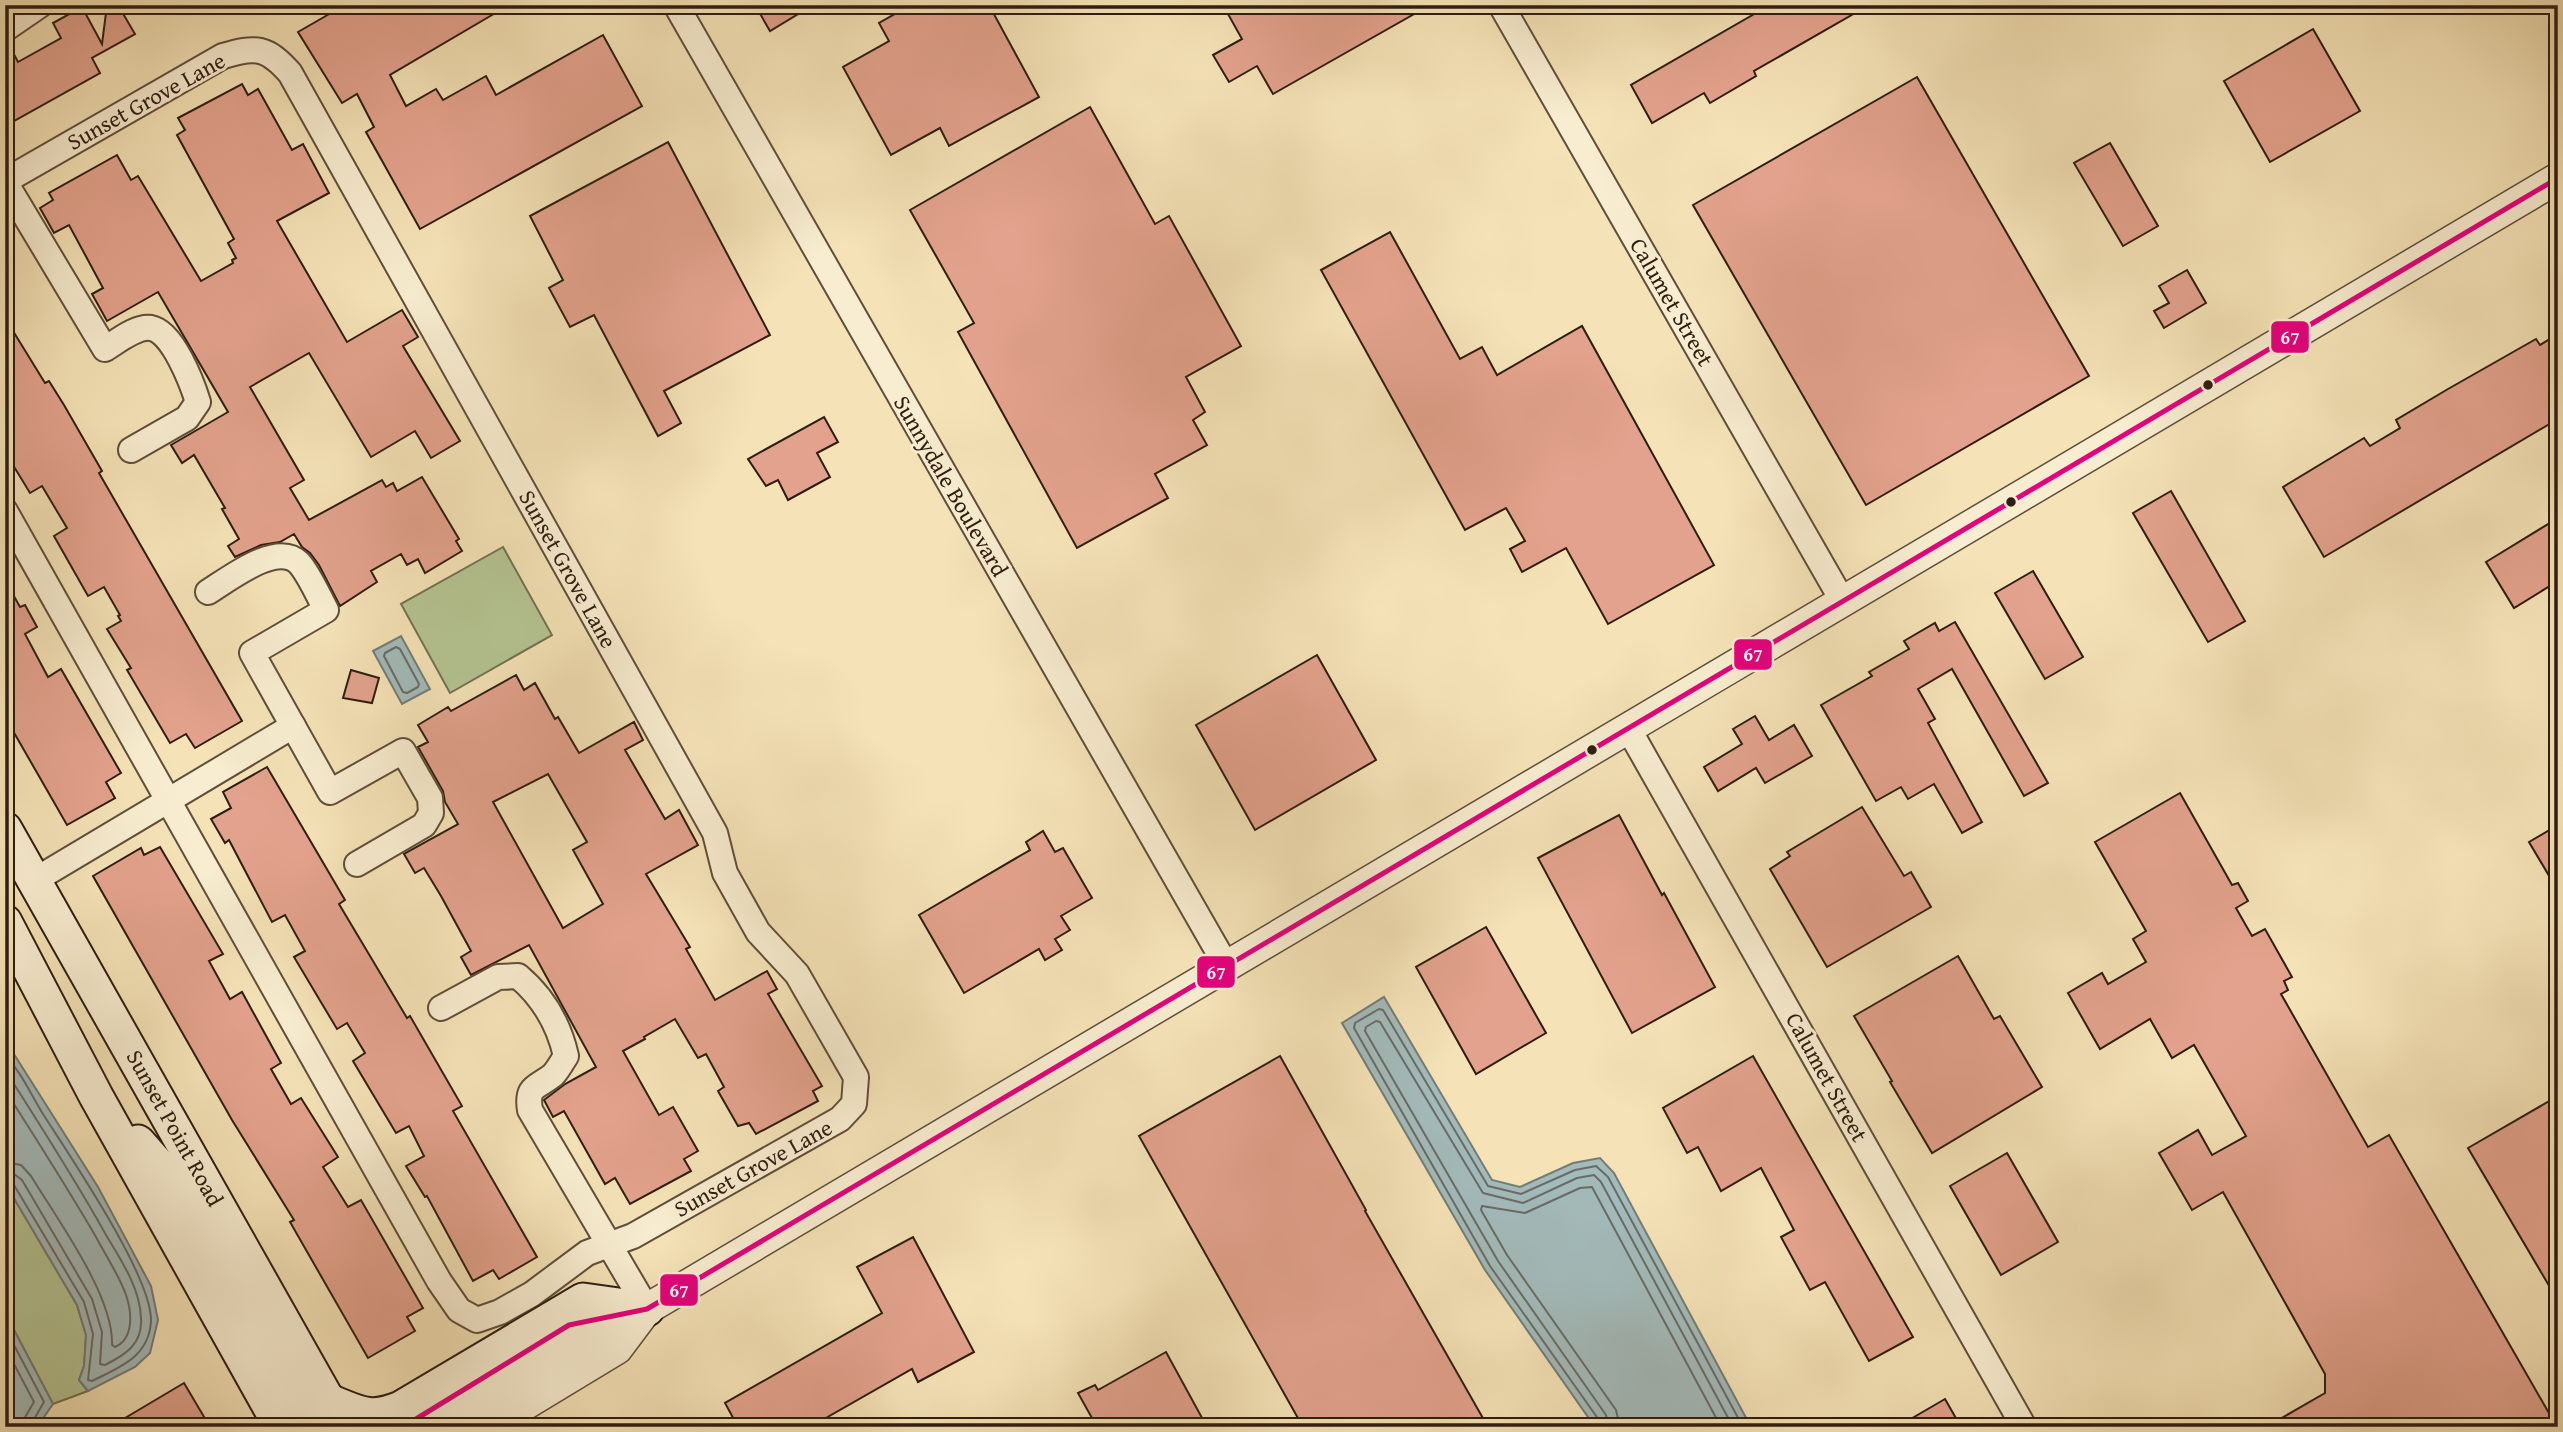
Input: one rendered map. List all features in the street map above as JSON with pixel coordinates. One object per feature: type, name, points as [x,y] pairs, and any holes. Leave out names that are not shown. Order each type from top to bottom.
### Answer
[{"type":"main road","name":"Sunset Point Road","points":[[5,829],[339,1420]]},
{"type":"main road","points":[[5,922],[96,1096],[281,1427]]},
{"type":"main road","points":[[96,1096],[167,1175],[308,1427]]},
{"type":"main road","points":[[339,1420],[381,1416],[401,1408],[583,1300],[647,1309]]},
{"type":"main road","points":[[440,1427],[601,1330],[647,1309]]},
{"type":"street","points":[[5,29],[40,5]]},
{"type":"street","name":"Sunnydale Boulevard","points":[[676,5],[1227,967]]},
{"type":"street","name":"Calumet Street","points":[[1501,5],[1842,600]]},
{"type":"street","name":"Sunset Grove Lane","points":[[5,511],[433,1269],[459,1310],[477,1321],[500,1312],[532,1294],[587,1253],[633,1236],[840,1119],[854,1104],[856,1077],[797,974],[758,932],[725,873],[715,833],[290,73],[276,57],[260,49],[243,50],[223,56],[5,182],[105,349],[136,331],[152,328],[167,337],[192,381],[198,402],[187,418],[131,450]]},
{"type":"street","points":[[403,1427],[569,1325],[647,1309],[2558,178]]},
{"type":"street","points":[[208,592],[269,557],[284,554],[299,563],[326,610],[252,653],[330,792],[403,751],[429,798],[431,813],[424,825],[357,864]]},
{"type":"street","points":[[35,880],[293,726]]},
{"type":"street","name":"Calumet Street","points":[[1628,728],[2024,1427]]},
{"type":"street","points":[[441,1008],[498,977],[518,976],[535,990],[561,1034],[566,1056],[555,1074],[534,1086],[528,1097],[530,1110],[647,1309]]},
{"type":"street","points":[[488,1427],[617,1349],[647,1309]]},
{"type":"green space","points":[[503,547],[552,635],[450,693],[401,604]]},
{"type":"green space","points":[[5,1183],[77,1305],[86,1335],[84,1366],[79,1380],[88,1391],[53,1404],[5,1313]]},
{"type":"water","points":[[401,636],[430,689],[402,704],[373,651]]},
{"type":"water","points":[[1384,997],[1492,1180],[1520,1187],[1573,1163],[1600,1158],[1614,1173],[1751,1427],[1595,1427],[1485,1270],[1342,1023]]},
{"type":"water","points":[[5,1048],[12,1051],[98,1187],[151,1286],[158,1320],[150,1353],[135,1367],[88,1391],[79,1380],[84,1366],[86,1335],[77,1305],[5,1183]]},
{"type":"water","points":[[5,1313],[53,1404],[37,1427],[5,1427]]},
{"type":"building","points":[[107,5],[118,5],[135,34],[92,58],[100,73],[5,126],[5,44],[8,43],[18,62],[61,38],[53,23],[82,7],[102,44]]},
{"type":"building","points":[[345,5],[352,5],[357,12],[369,5],[509,5],[390,75],[406,106],[436,89],[443,100],[486,76],[496,95],[603,35],[642,106],[420,229],[366,132],[374,127],[357,94],[342,103],[298,32]]},
{"type":"building","points":[[755,5],[813,5],[770,31]]},
{"type":"building","points":[[911,5],[989,5],[1039,97],[949,146],[940,128],[891,155],[843,67],[889,41],[879,23]]},
{"type":"building","points":[[1223,5],[1430,5],[1273,94],[1257,66],[1229,82],[1213,55],[1242,39]]},
{"type":"building","points":[[1770,5],[1869,5],[1754,71],[1756,76],[1710,103],[1704,93],[1652,123],[1631,85]]},
{"type":"building","points":[[2313,29],[2360,111],[2270,162],[2224,81]]},
{"type":"building","points":[[1917,77],[2089,376],[1866,505],[1693,205]]},
{"type":"building","points":[[242,84],[248,95],[258,89],[292,150],[303,144],[329,193],[277,221],[347,342],[402,310],[418,337],[403,346],[460,441],[431,458],[415,431],[371,457],[309,353],[250,387],[304,480],[290,488],[309,520],[382,480],[386,487],[393,483],[397,491],[422,477],[459,539],[456,541],[462,551],[425,573],[418,559],[407,565],[401,554],[371,571],[377,582],[340,606],[319,565],[294,534],[280,542],[261,545],[235,557],[228,546],[239,539],[222,509],[225,508],[194,455],[182,463],[171,445],[228,412],[158,292],[107,321],[92,294],[103,288],[69,225],[54,233],[40,208],[53,200],[49,193],[117,155],[131,180],[138,176],[201,281],[233,263],[232,260],[236,258],[228,243],[234,239],[177,135],[185,130],[178,118]]},
{"type":"building","points":[[1090,107],[1155,224],[1169,216],[1241,346],[1186,377],[1205,412],[1193,420],[1207,445],[1155,474],[1168,498],[1077,548],[958,332],[974,323],[910,210]]},
{"type":"building","points":[[668,142],[770,335],[664,391],[681,423],[658,436],[594,315],[570,327],[549,288],[563,280],[530,216]]},
{"type":"building","points":[[2110,143],[2158,226],[2123,246],[2074,163]]},
{"type":"building","points":[[1390,232],[1460,359],[1482,347],[1497,375],[1582,326],[1714,565],[1608,624],[1566,548],[1522,572],[1510,549],[1525,541],[1506,508],[1465,530],[1321,270]]},
{"type":"building","points":[[2187,270],[2206,303],[2164,328],[2154,311],[2169,303],[2159,286]]},
{"type":"building","points":[[5,318],[45,383],[49,381],[64,405],[102,471],[99,473],[242,721],[195,748],[186,734],[170,743],[127,670],[131,668],[107,629],[121,621],[118,616],[120,615],[104,587],[88,596],[54,536],[67,528],[42,486],[30,493],[5,452]]},
{"type":"building","points":[[2558,334],[2558,419],[2324,557],[2283,487],[2364,438],[2370,446],[2400,428],[2396,420],[2448,389],[2536,339],[2540,345]]},
{"type":"building","points":[[824,417],[838,442],[817,453],[830,477],[788,500],[778,480],[766,486],[748,459]]},
{"type":"building","points":[[2171,491],[2245,621],[2208,642],[2133,513]]},
{"type":"building","points":[[2558,518],[2558,581],[2514,608],[2486,562]]},
{"type":"building","points":[[2033,571],[2083,657],[2045,679],[1995,593]]},
{"type":"building","points":[[5,580],[20,607],[25,605],[37,627],[25,634],[48,677],[61,669],[121,773],[106,782],[115,798],[67,825],[5,717]]},
{"type":"building","points":[[1955,622],[2048,783],[2024,796],[1952,669],[1918,689],[1935,719],[1928,723],[1982,822],[1962,833],[1934,784],[1908,799],[1901,787],[1876,801],[1821,705],[1872,676],[1869,672],[1909,649],[1904,641],[1935,623],[1939,631]]},
{"type":"building","points":[[1317,655],[1376,760],[1255,830],[1196,725]]},
{"type":"building","points":[[351,670],[379,678],[372,703],[343,698]]},
{"type":"building","points":[[516,675],[524,690],[535,683],[555,719],[558,717],[579,753],[634,722],[643,740],[625,750],[665,819],[679,810],[698,845],[646,874],[690,947],[686,949],[715,1000],[767,971],[777,989],[768,994],[822,1086],[813,1091],[818,1101],[756,1134],[749,1123],[738,1126],[718,1091],[724,1087],[706,1054],[698,1058],[675,1019],[623,1051],[659,1115],[673,1107],[698,1151],[684,1159],[691,1171],[630,1204],[615,1178],[605,1184],[564,1111],[553,1117],[544,1100],[565,1084],[596,1067],[529,945],[471,975],[461,957],[471,951],[441,896],[424,868],[415,873],[404,854],[458,824],[418,747],[428,742],[418,725],[448,707],[451,711]],"holes":[[[548,774],[587,842],[573,850],[603,904],[563,928],[493,802]]]},
{"type":"building","points":[[1755,716],[1769,740],[1794,725],[1812,756],[1765,783],[1756,768],[1718,791],[1704,767],[1742,744],[1733,729]]},
{"type":"building","points":[[267,767],[345,900],[339,904],[407,1018],[410,1016],[462,1106],[453,1111],[537,1257],[499,1279],[493,1270],[473,1281],[427,1196],[425,1197],[406,1166],[424,1156],[409,1126],[396,1133],[353,1061],[365,1053],[347,1023],[337,1029],[294,957],[305,951],[285,915],[272,922],[229,840],[225,843],[211,819],[231,808],[223,792]]},
{"type":"building","points":[[2180,793],[2232,885],[2238,883],[2248,901],[2236,908],[2252,936],[2265,929],[2292,977],[2284,981],[2288,990],[2281,994],[2368,1147],[2389,1135],[2557,1427],[2266,1427],[2325,1393],[2325,1374],[2223,1192],[2192,1210],[2159,1153],[2198,1130],[2212,1155],[2246,1136],[2194,1045],[2172,1058],[2150,1019],[2100,1049],[2068,993],[2102,973],[2108,984],[2146,962],[2133,939],[2146,931],[2095,842]]},
{"type":"building","points":[[1862,807],[1904,876],[1911,872],[1931,907],[1827,967],[1770,869],[1790,856],[1787,852]]},
{"type":"building","points":[[1619,815],[1715,987],[1632,1033],[1538,858]]},
{"type":"building","points":[[2558,825],[2558,891],[2529,842]]},
{"type":"building","points":[[1043,831],[1055,852],[1063,848],[1092,898],[1061,916],[1070,930],[1055,939],[1062,950],[1045,960],[1039,949],[964,993],[919,915],[1030,850],[1026,842]]},
{"type":"building","points":[[160,847],[223,954],[209,961],[230,999],[242,992],[281,1063],[271,1069],[291,1104],[301,1098],[338,1157],[323,1167],[348,1207],[361,1200],[423,1308],[407,1317],[415,1331],[368,1358],[290,1222],[294,1220],[232,1120],[93,876],[141,848],[144,855]]},
{"type":"building","points":[[1486,927],[1546,1033],[1476,1074],[1416,967]]},
{"type":"building","points":[[1958,956],[1994,1019],[2000,1016],[2042,1087],[1932,1153],[1854,1016]]},
{"type":"building","points":[[1280,1056],[1488,1427],[1303,1427],[1139,1136]]},
{"type":"building","points":[[1753,1056],[1913,1337],[1869,1361],[1825,1282],[1810,1290],[1781,1237],[1794,1230],[1761,1168],[1721,1191],[1698,1147],[1687,1153],[1663,1108]]},
{"type":"building","points":[[2558,1096],[2558,1301],[2468,1148]]},
{"type":"building","points":[[2007,1153],[2058,1242],[2001,1275],[1950,1186]]},
{"type":"building","points":[[913,1237],[974,1352],[918,1382],[912,1369],[810,1427],[738,1427],[725,1403],[882,1313],[857,1267]]},
{"type":"building","points":[[1166,1352],[1207,1427],[1097,1427],[1078,1393],[1095,1385],[1098,1390]]},
{"type":"building","points":[[184,1383],[210,1427],[110,1427]]},
{"type":"building","points":[[1945,1399],[1961,1427],[1897,1427]]},
{"type":"transit line","name":"67","points":[[403,1427],[569,1325],[647,1309],[2558,178]]}]
